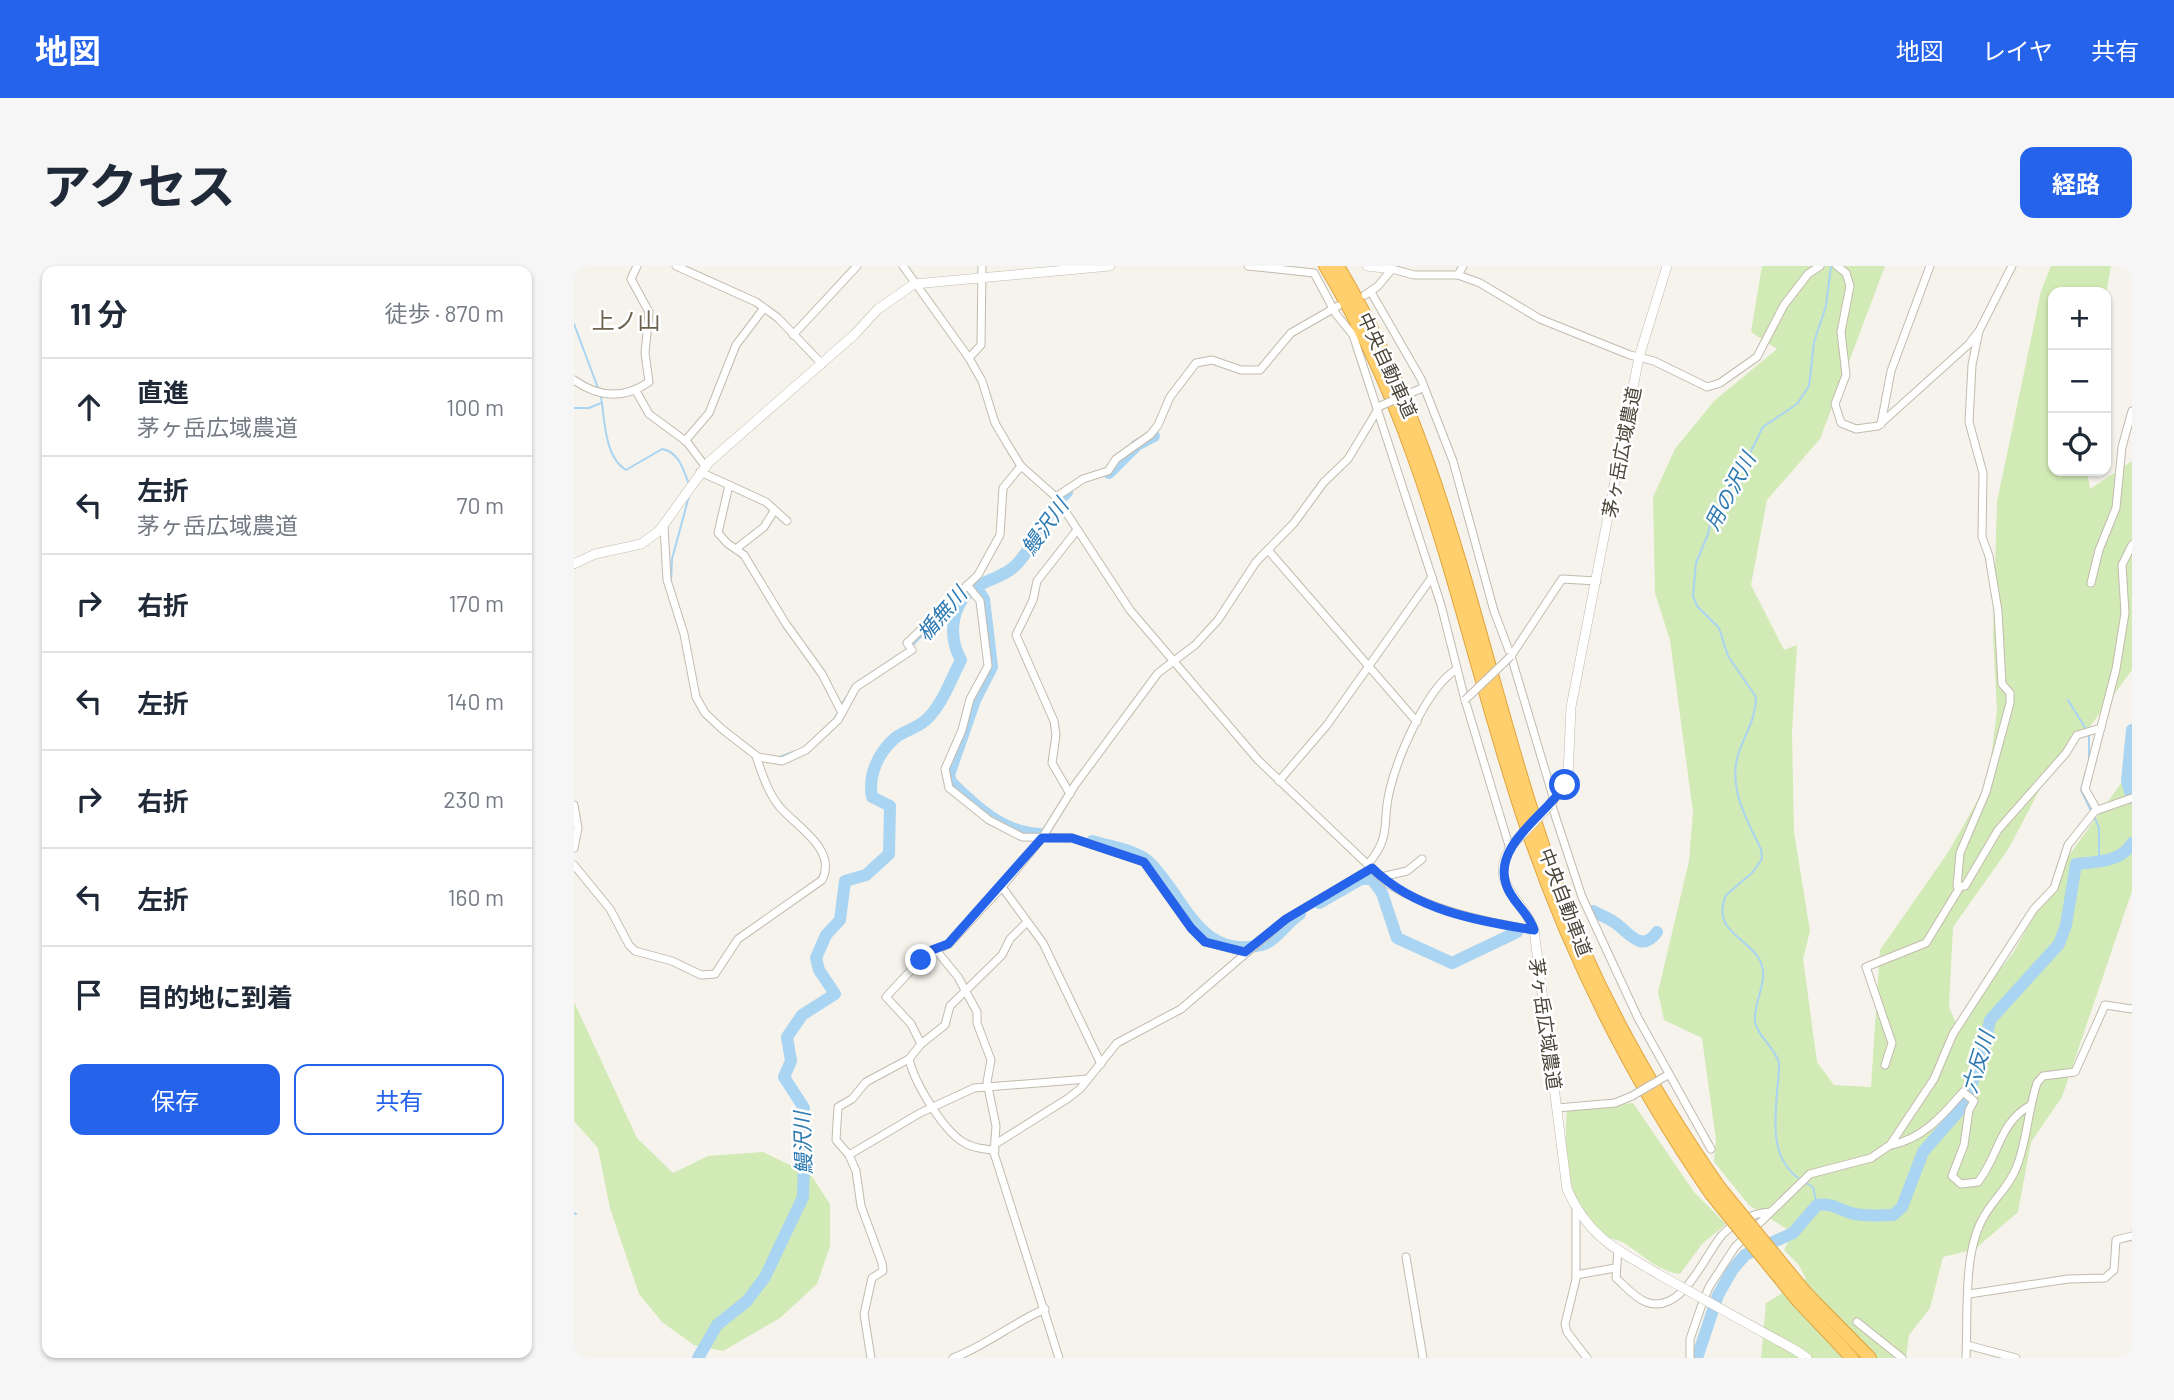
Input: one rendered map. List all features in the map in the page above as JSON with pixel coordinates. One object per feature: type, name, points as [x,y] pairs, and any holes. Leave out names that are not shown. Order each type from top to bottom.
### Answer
[{"type":"highway","name":"中央自動車道","points":[[1325,266],[1363,332],[1417,459],[1522,815],[1573,951],[1636,1076],[1716,1191],[1852,1358]]},
{"type":"highway","name":"中央自動車道","points":[[1338,266],[1393,371],[1428,456],[1532,811],[1583,947],[1634,1051],[1716,1191]]},
{"type":"highway","name":"中央自動車道","points":[[1802,1297],[1870,1358]]},
{"type":"street","points":[[574,380],[609,396],[636,391],[649,382],[645,353],[649,312],[631,279],[637,266]]},
{"type":"street","points":[[676,266],[713,280],[764,308],[822,364]]},
{"type":"street","points":[[793,335],[857,266]]},
{"type":"street","points":[[904,266],[914,284],[969,358],[982,381],[995,423],[1021,466],[1056,497],[1130,610],[1279,781],[1381,877],[1411,898],[1476,920],[1534,930]]},
{"type":"street","points":[[969,358],[981,345],[982,266]]},
{"type":"street","points":[[574,564],[595,554],[641,544],[664,526],[703,469],[822,364],[878,309],[914,284],[1110,266]]},
{"type":"street","points":[[1248,266],[1314,273],[1353,335],[1432,577],[1465,700],[1512,846]]},
{"type":"street","points":[[1367,266],[1391,268],[1414,275],[1458,275],[1480,283],[1540,319],[1639,357],[1654,360],[1701,386],[1713,386],[1757,357],[1784,305],[1808,274],[1820,266]]},
{"type":"street","points":[[1458,275],[1463,266]]},
{"type":"street","name":"茅ヶ岳広域農道","points":[[1667,266],[1639,357],[1572,707],[1568,776],[1552,803],[1512,846],[1504,868],[1506,887],[1528,914],[1534,930],[1564,1174],[1576,1207],[1592,1231],[1618,1250],[1807,1358]]},
{"type":"street","points":[[1837,266],[1846,273],[1850,286],[1841,332],[1846,375],[1836,398],[1836,410],[1841,423],[1865,428],[1880,424],[1956,357],[1979,331],[2012,266]]},
{"type":"street","points":[[1880,424],[1891,371],[1930,266]]},
{"type":"street","points":[[1391,268],[1368,293],[1422,388],[1453,461],[1494,611],[1511,656],[1552,803],[1583,897],[1638,1018],[1711,1149]]},
{"type":"street","points":[[1056,497],[1083,479],[1108,471],[1116,459],[1150,435],[1158,425],[1170,397],[1196,363],[1212,360],[1241,370],[1260,370],[1291,333],[1336,306]]},
{"type":"street","points":[[685,441],[709,413],[736,345],[764,308]]},
{"type":"street","points":[[1960,887],[1955,883],[1960,853],[1986,792],[2010,703],[2010,693],[2002,684],[1998,611],[1989,556],[1983,537],[1983,473],[1969,422],[1972,365],[1979,331]]},
{"type":"street","points":[[921,1044],[911,1024],[886,997],[928,952],[948,944],[1002,887],[1042,838],[1070,794],[1158,673],[1195,645],[1218,620],[1268,550],[1294,523],[1324,482],[1348,460],[1378,407],[1422,388]]},
{"type":"street","points":[[636,391],[649,414],[685,441],[703,469],[729,485],[757,497],[787,521]]},
{"type":"street","points":[[2091,583],[2099,550],[2116,508],[2122,447],[2132,411]]},
{"type":"street","points":[[664,526],[667,580],[684,634],[696,697],[714,721],[755,755],[773,762],[798,754],[831,728],[856,687],[910,648],[907,643],[969,583],[1000,536],[1003,488],[1021,466]]},
{"type":"street","points":[[729,485],[718,528],[721,537],[744,555],[786,624],[822,674],[842,713]]},
{"type":"street","points":[[737,548],[764,527],[774,510]]},
{"type":"street","points":[[1070,794],[1052,763],[1056,734],[1054,721],[1016,635],[1032,600],[1037,581],[1077,530]]},
{"type":"street","points":[[2094,812],[2085,789],[2116,669],[2124,621],[2122,565],[2132,545]]},
{"type":"street","points":[[1268,550],[1417,722]]},
{"type":"street","points":[[1279,781],[1327,725],[1432,577]]},
{"type":"street","points":[[1465,700],[1511,656],[1555,585],[1562,579],[1597,581]]},
{"type":"street","points":[[969,583],[980,601],[988,666],[970,699],[962,730],[945,769],[946,784],[989,820],[1022,837],[1072,838],[1144,862],[1191,928],[1205,942],[1248,950]]},
{"type":"street","points":[[909,1059],[917,1080],[933,1106],[949,1130],[964,1143],[996,1147],[1067,1099],[1117,1044],[1181,1009],[1286,919],[1370,866],[1384,846],[1390,789],[1409,733],[1438,688],[1457,669]]},
{"type":"street","points":[[1885,1065],[1892,1043],[1866,967],[1926,943],[1960,887],[1972,875],[1998,830],[2066,753],[2077,735],[2101,728]]},
{"type":"street","points":[[574,864],[610,909],[635,951],[672,961],[701,975],[715,974],[738,939],[776,915],[825,875],[825,858],[806,831],[778,805],[755,755]]},
{"type":"street","points":[[1690,1358],[1690,1339],[1709,1287],[1735,1247],[1806,1177],[1821,1169],[1843,1167],[1882,1153],[1890,1145],[1934,1079],[1952,1034],[2034,909],[2054,888],[2064,852],[2094,812],[2130,799]]},
{"type":"street","points":[[574,804],[578,828],[574,848]]},
{"type":"street","points":[[1381,877],[1407,871],[1422,859]]},
{"type":"street","points":[[1002,887],[1043,943],[1101,1063]]},
{"type":"street","points":[[871,1358],[864,1314],[872,1278],[883,1271],[882,1263],[861,1206],[856,1171],[849,1155],[836,1140],[838,1107],[852,1100],[866,1082],[909,1059],[921,1044],[945,1025],[948,1011],[1002,955],[1010,939],[1027,922]]},
{"type":"street","points":[[936,950],[958,977],[977,1012],[977,1023],[991,1060],[989,1087],[996,1147],[1059,1358]]},
{"type":"street","points":[[1966,1358],[1975,1234],[1981,1220],[2001,1196],[2018,1164],[2037,1083],[2043,1076],[2075,1072],[2105,1004],[2132,1009]]},
{"type":"street","points":[[1557,1108],[1615,1102],[1632,1096],[1668,1075]]},
{"type":"street","points":[[849,1155],[933,1106],[974,1088],[1088,1079]]},
{"type":"street","points":[[1890,1145],[1915,1137],[1941,1117],[1963,1091],[1974,1101],[1969,1110],[1966,1136],[1952,1176],[1961,1184],[1978,1182],[2006,1125],[2019,1111],[2031,1105]]},
{"type":"street","points":[[1576,1207],[1576,1275],[1565,1324],[1587,1358]]},
{"type":"street","points":[[1618,1250],[1616,1278],[1644,1301],[1663,1303],[1682,1292],[1728,1230],[1752,1215],[1770,1212]]},
{"type":"street","points":[[1969,1294],[2068,1279],[2105,1278],[2113,1270],[2116,1240],[2132,1236]]},
{"type":"street","points":[[1406,1257],[1423,1358]]},
{"type":"street","points":[[1576,1275],[1615,1268]]},
{"type":"street","points":[[953,1358],[991,1341],[1022,1319],[1045,1309]]},
{"type":"street","points":[[1857,1322],[1902,1358]]},
{"type":"street","points":[[1967,1345],[2016,1358]]},
{"type":"green space","points":[[1762,266],[1885,266],[1820,439],[1767,500],[1751,585],[1784,650],[1797,645],[1792,732],[1794,832],[1810,931],[1803,959],[1817,1062],[1834,1085],[1871,1087],[1880,950],[1949,851],[1988,782],[1997,711],[1993,636],[1997,502],[2041,291],[2051,266],[2111,266],[2107,287],[2048,287],[2048,476],[2088,476],[2090,489],[2132,461],[2132,670],[2091,725],[2053,764],[2009,848],[1953,927],[1949,1007],[1957,1025],[2013,953],[2070,854],[2132,768],[2132,891],[2062,1097],[2031,1142],[2018,1212],[1975,1249],[1943,1257],[1930,1308],[1909,1335],[1906,1358],[1761,1358],[1766,1303],[1806,1279],[1799,1265],[1784,1250],[1793,1233],[1749,1205],[1714,1162],[1716,1140],[1702,1038],[1664,1020],[1658,992],[1689,861],[1693,812],[1670,640],[1655,593],[1653,497],[1675,449],[1714,401],[1777,349],[1751,332]]},
{"type":"green space","points":[[574,1002],[637,1138],[673,1173],[708,1156],[763,1152],[811,1175],[830,1204],[830,1246],[817,1284],[780,1318],[723,1351],[694,1345],[662,1322],[639,1294],[610,1208],[598,1148],[574,1121]]},
{"type":"green space","points":[[1633,1103],[1694,1192],[1726,1224],[1702,1244],[1680,1274],[1657,1266],[1624,1243],[1604,1236],[1592,1226],[1582,1213],[1570,1179],[1566,1142],[1567,1111]]},
{"type":"waterway","name":"用の沢川","points":[[1801,1180],[1781,1157],[1775,1126],[1779,1063],[1755,1021],[1763,981],[1762,965],[1751,949],[1726,924],[1723,916],[1726,895],[1752,873],[1762,859],[1761,849],[1740,801],[1735,775],[1736,762],[1753,717],[1756,697],[1728,656],[1719,628],[1697,606],[1693,596],[1696,563],[1708,534],[1712,515],[1741,471],[1763,427],[1797,404],[1809,386],[1814,342],[1826,306],[1831,266]]},
{"type":"waterway","name":"楯無川","points":[[574,324],[598,388]]},
{"type":"waterway","name":"楯無川","points":[[601,397],[609,447],[619,464],[626,470],[662,449],[676,457],[689,484]]},
{"type":"waterway","points":[[574,408],[589,408],[601,403]]},
{"type":"waterway","name":"鰻沢川","points":[[1109,473],[1137,445],[1154,436]]},
{"type":"waterway","name":"鰻沢川","points":[[698,1358],[717,1325],[747,1301],[765,1277],[803,1197],[804,1160],[797,1137],[804,1108],[784,1077],[791,1061],[787,1037],[802,1015],[835,994],[819,970],[816,958],[826,935],[840,920],[845,881],[866,875],[889,854],[890,806],[872,797],[876,765],[895,738],[928,718],[946,690],[961,660],[953,629],[957,609],[962,600],[979,585],[1017,564],[1053,508],[1067,492]]},
{"type":"waterway","name":"楯無川","points":[[671,582],[672,559],[689,496]]},
{"type":"waterway","name":"楯無川","points":[[958,590],[966,582]]},
{"type":"waterway","name":"楯無川","points":[[976,587],[984,599],[992,667],[975,700],[949,775],[951,782],[991,817],[1014,829],[1040,834]]},
{"type":"waterway","name":"楯無川","points":[[912,646],[944,612]]},
{"type":"waterway","name":"楯無川","points":[[841,705],[856,683],[898,655]]},
{"type":"waterway","points":[[2068,700],[2086,729]]},
{"type":"waterway","name":"楯無川","points":[[833,721],[839,711]]},
{"type":"waterway","name":"六反川","points":[[2132,730],[2127,781],[2132,798]]},
{"type":"waterway","points":[[2089,734],[2089,759]]},
{"type":"waterway","name":"楯無川","points":[[779,757],[796,751]]},
{"type":"waterway","points":[[2086,771],[2081,790],[2091,811]]},
{"type":"waterway","points":[[2094,816],[2099,828],[2099,861]]},
{"type":"waterway","name":"楯無川","points":[[1092,841],[1143,857],[1161,876],[1195,922],[1207,935],[1222,943],[1240,947],[1262,945],[1272,940],[1300,914]]},
{"type":"waterway","name":"六反川","points":[[1697,1358],[1718,1295],[1733,1269],[1745,1255],[1793,1233],[1817,1205],[1866,1215],[1893,1215],[1902,1207],[1923,1152],[1964,1105],[1983,1054],[1990,1020],[2059,944],[2066,925],[2076,864],[2115,857],[2122,854],[2132,843]]},
{"type":"waterway","name":"楯無川","points":[[1319,903],[1361,879],[1372,879],[1382,893],[1397,938],[1452,963],[1517,932]]},
{"type":"waterway","name":"楯無川","points":[[1593,911],[1640,941],[1646,941],[1657,932]]},
{"type":"waterway","name":"用の沢川","points":[[1806,1183],[1813,1187],[1817,1205]]},
{"type":"district","name":"上ノ山","points":[[626,320]]},
{"type":"route","points":[[921,960],[928,952],[944,948],[948,944],[1002,887],[1042,838],[1072,838],[1144,862],[1191,928],[1205,942],[1245,952],[1286,919],[1372,868],[1388,884],[1411,898],[1476,920],[1534,930],[1528,914],[1506,887],[1506,857],[1565,785]]}]
